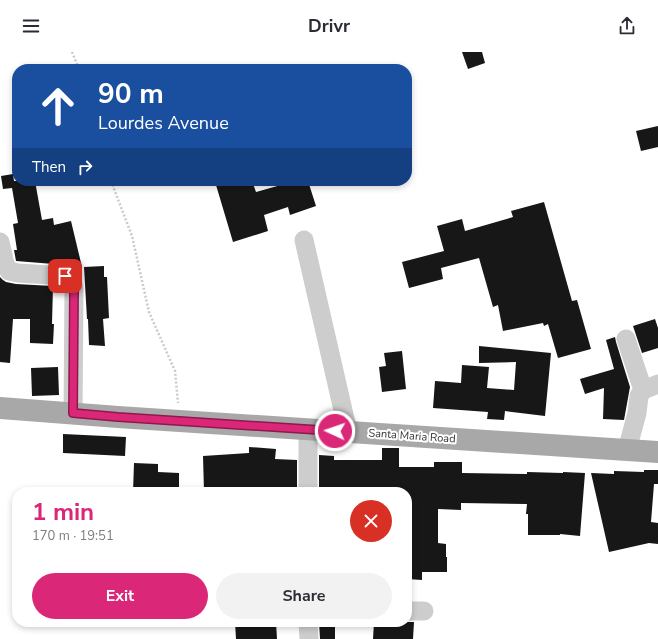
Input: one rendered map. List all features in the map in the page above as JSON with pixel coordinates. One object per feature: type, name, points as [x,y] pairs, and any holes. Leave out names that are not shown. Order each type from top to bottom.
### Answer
[{"type":"main road","name":"Santa Maria Road","points":[[0,408],[308,430],[658,452]]},
{"type":"street","points":[[304,240],[348,432]]},
{"type":"street","points":[[0,242],[5,264],[9,271],[65,276],[72,280],[74,289],[73,413]]},
{"type":"street","points":[[626,339],[651,387],[639,396],[637,413],[627,450]]},
{"type":"street","points":[[308,430],[308,487]]},
{"type":"street","points":[[308,627],[309,639]]},
{"type":"path","points":[[72,52],[77,64]]},
{"type":"path","points":[[114,186],[132,236],[149,312],[175,371],[180,421]]},
{"type":"building","points":[[462,52],[482,52],[485,63],[468,69]]},
{"type":"building","points":[[658,126],[658,147],[641,151],[636,131]]},
{"type":"building","points":[[12,174],[12,186],[36,186],[42,220],[53,218],[54,225],[71,221],[82,267],[75,269],[66,265],[16,261],[14,250],[17,250],[13,224],[18,223],[12,188],[3,189],[1,176]]},
{"type":"building","points":[[216,186],[254,186],[256,192],[277,186],[310,186],[316,206],[290,215],[288,207],[264,215],[268,231],[233,242]]},
{"type":"building","points":[[544,202],[572,301],[577,300],[591,349],[558,358],[548,324],[544,326],[543,323],[503,331],[498,305],[493,307],[479,258],[441,268],[443,279],[409,288],[402,262],[444,251],[437,226],[462,219],[465,231],[513,217],[511,211]]},
{"type":"building","points":[[104,266],[104,277],[107,277],[109,318],[103,319],[105,346],[89,345],[84,267]]},
{"type":"building","points":[[0,277],[6,282],[16,284],[53,286],[53,344],[30,343],[30,319],[13,319],[10,363],[0,362]]},
{"type":"building","points":[[655,319],[658,328],[658,348],[642,353],[633,326]]},
{"type":"building","points":[[615,337],[630,387],[624,420],[603,419],[604,388],[585,394],[580,379],[614,369],[606,340]]},
{"type":"building","points":[[479,346],[551,353],[545,416],[505,411],[504,420],[487,419],[488,412],[433,408],[435,381],[461,383],[462,365],[489,367],[487,388],[514,390],[516,362],[479,363]]},
{"type":"building","points":[[402,351],[406,389],[382,392],[379,367],[386,366],[384,353]]},
{"type":"building","points":[[58,367],[59,395],[32,396],[31,368]]},
{"type":"building","points":[[63,434],[126,437],[125,456],[63,453]]},
{"type":"building","points":[[249,447],[276,449],[275,459],[297,460],[297,487],[204,487],[203,456],[249,453]]},
{"type":"building","points":[[382,448],[399,448],[399,467],[434,467],[434,462],[462,462],[462,473],[585,473],[580,536],[560,534],[528,535],[528,514],[526,514],[527,504],[461,503],[461,510],[438,509],[438,543],[446,544],[447,572],[422,572],[422,580],[412,579],[412,487],[319,487],[319,455],[334,456],[334,460],[382,460]]},
{"type":"building","points":[[134,463],[158,464],[158,472],[179,473],[179,487],[133,487]]},
{"type":"building","points":[[644,470],[658,470],[658,484],[654,484],[651,522],[658,523],[658,544],[649,543],[609,552],[591,473],[614,474],[614,471],[644,472]]},
{"type":"building","points":[[412,622],[414,622],[413,639],[373,639],[374,627],[412,627]]},
{"type":"building","points":[[235,627],[276,627],[277,639],[236,639]]},
{"type":"building","points":[[319,627],[335,627],[335,639],[320,639]]},
{"type":"route","points":[[65,276],[72,280],[74,289],[73,413],[335,431]]}]
